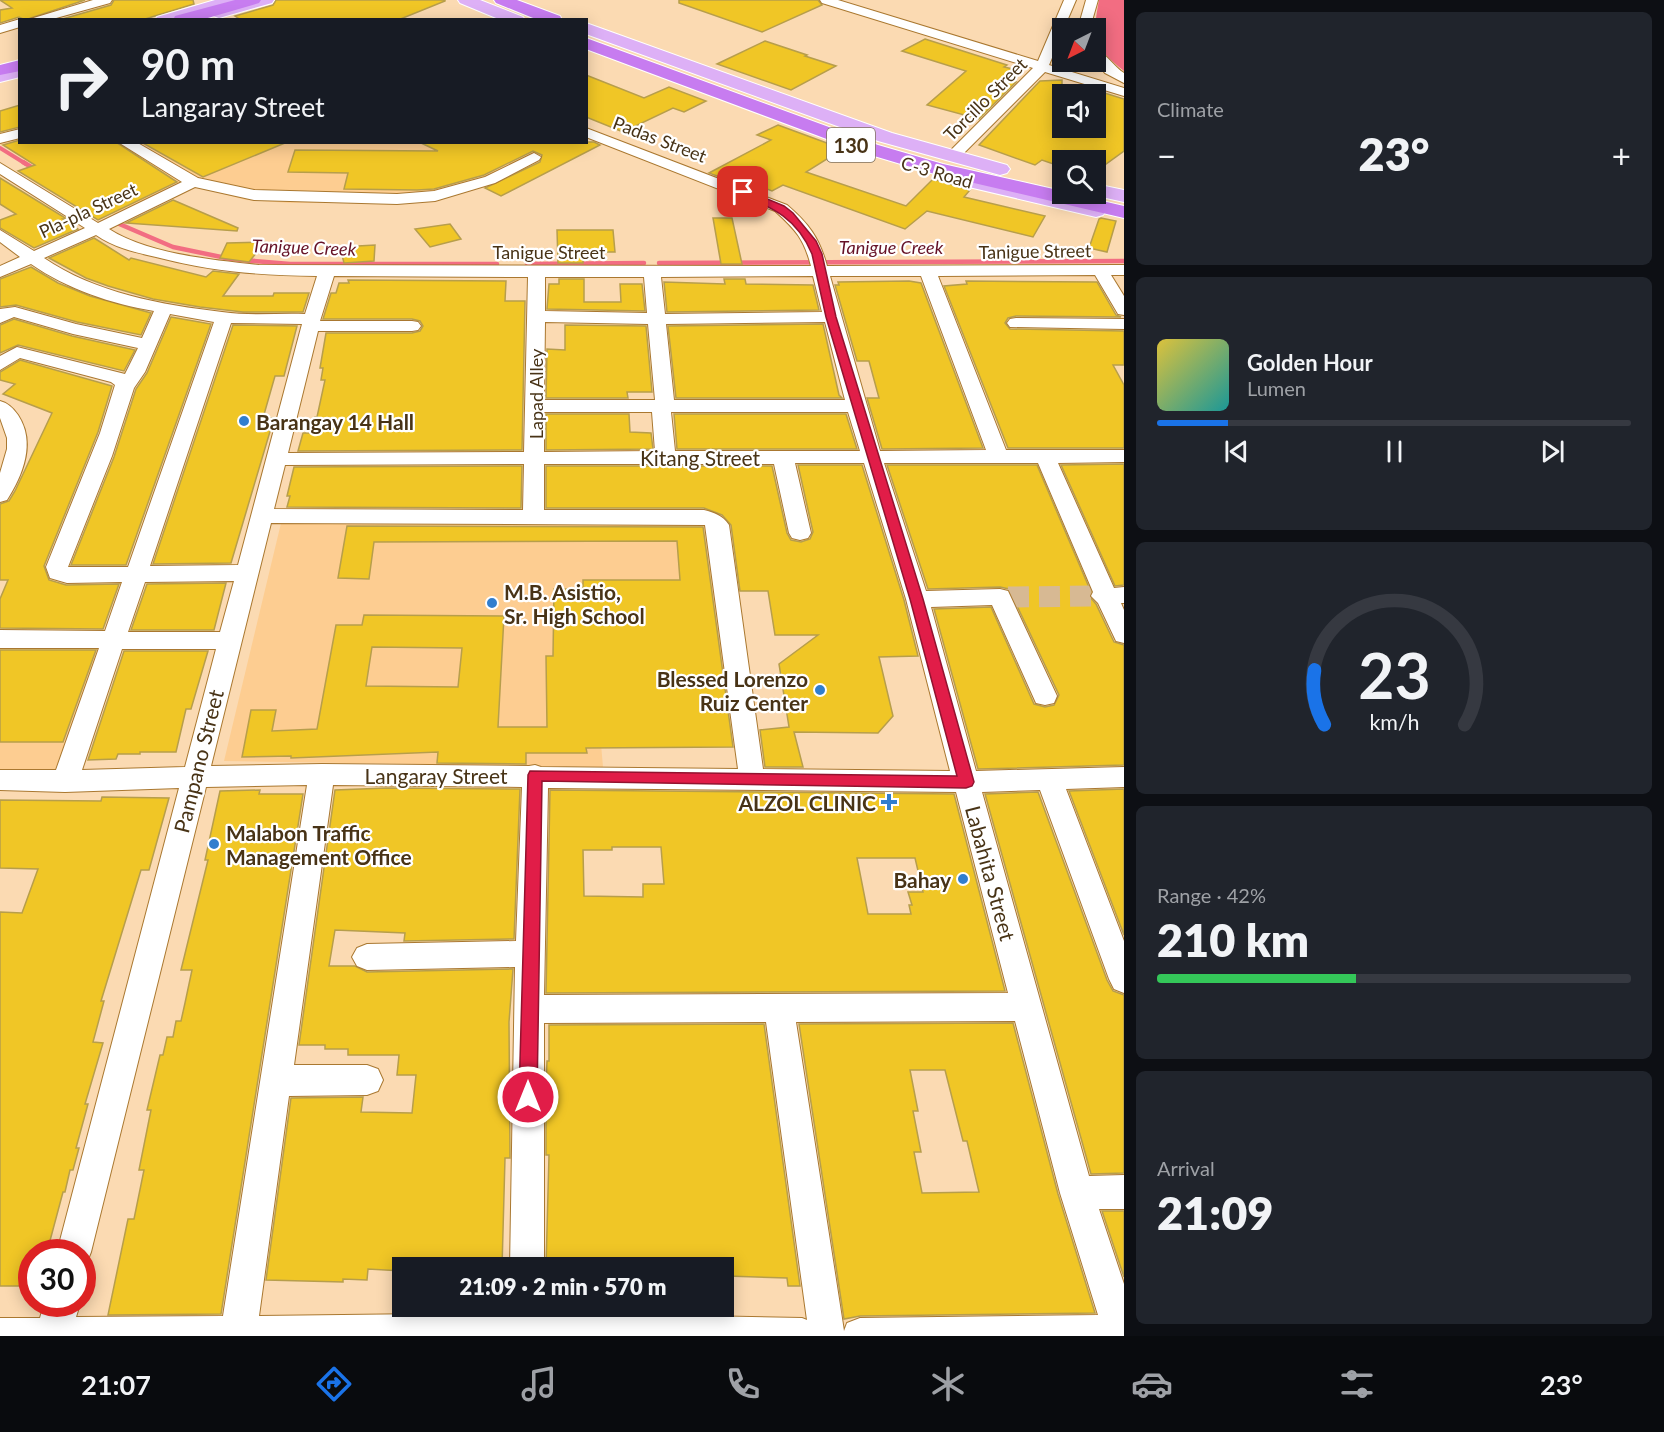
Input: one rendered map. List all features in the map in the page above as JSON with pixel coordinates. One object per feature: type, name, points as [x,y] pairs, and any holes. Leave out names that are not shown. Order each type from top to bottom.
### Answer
[{"type":"highway","points":[[188,18],[253,0]]},
{"type":"highway","points":[[473,0],[520,18]]},
{"type":"highway","points":[[502,0],[549,18]]},
{"type":"highway","points":[[588,31],[878,138],[951,159],[1052,183]]},
{"type":"highway","points":[[588,45],[871,149],[938,169],[1124,214]]},
{"type":"highway","points":[[0,70],[18,66]]},
{"type":"highway","points":[[1106,194],[1124,197]]},
{"type":"main road","points":[[170,18],[232,0]]},
{"type":"main road","points":[[205,18],[266,0]]},
{"type":"main road","points":[[466,0],[512,18]]},
{"type":"main road","points":[[509,0],[557,18]]},
{"type":"main road","name":"C-3 Road","points":[[588,31],[835,119],[952,157],[1052,182]]},
{"type":"main road","points":[[0,65],[18,60]]},
{"type":"main road","points":[[0,77],[18,72]]},
{"type":"street","points":[[48,18],[63,16],[106,0]]},
{"type":"street","points":[[826,0],[1124,92]]},
{"type":"street","name":"Torcillo Street","points":[[952,157],[1042,67],[1070,0]]},
{"type":"street","points":[[1087,18],[1092,0]]},
{"type":"street","points":[[42,4],[63,16]]},
{"type":"street","points":[[0,28],[18,24]]},
{"type":"street","points":[[1106,65],[1124,79]]},
{"type":"street","name":"Padas Street","points":[[588,133],[781,208],[799,224],[819,263]]},
{"type":"street","points":[[0,139],[18,134]]},
{"type":"street","points":[[128,144],[193,182],[254,195],[406,198],[435,196],[472,187],[534,157]]},
{"type":"street","name":"Tanigue Street","points":[[0,167],[120,243],[204,264],[259,270],[327,272],[652,271],[819,263],[928,272],[1124,270]]},
{"type":"street","name":"Pla-pla Street","points":[[0,272],[193,182]]},
{"type":"street","points":[[0,235],[56,274],[126,300],[224,318],[412,326]]},
{"type":"street","name":"Labahita Street","points":[[819,263],[831,317],[856,406],[917,599],[1077,1193],[1123,1334]]},
{"type":"street","points":[[1100,270],[1124,310]]},
{"type":"street","points":[[652,271],[666,457]]},
{"type":"street","name":"Pampano Street","points":[[77,1239],[246,573],[311,322],[327,272]]},
{"type":"street","name":"Lapad Alley","points":[[533,516],[536,458],[537,272]]},
{"type":"street","points":[[928,272],[998,456]]},
{"type":"street","points":[[165,308],[146,344],[134,379],[125,387],[109,440],[57,567],[58,573],[67,575],[246,573]]},
{"type":"street","points":[[0,318],[6,313],[15,312],[73,329],[146,344]]},
{"type":"street","points":[[536,316],[657,319],[831,317]]},
{"type":"street","points":[[65,781],[224,318]]},
{"type":"street","points":[[1016,323],[1124,324]]},
{"type":"street","points":[[0,364],[17,352],[118,378],[125,387]]},
{"type":"street","points":[[535,406],[856,406]]},
{"type":"street","points":[[0,407],[8,414],[17,429],[19,446],[11,474],[0,495]]},
{"type":"street","points":[[1045,456],[1111,596],[1124,635]]},
{"type":"street","name":"Kitang Street","points":[[276,459],[1124,456]]},
{"type":"street","points":[[783,457],[800,533]]},
{"type":"street","points":[[261,516],[704,517],[716,523],[752,780]]},
{"type":"street","points":[[917,599],[1004,597],[1045,696]]},
{"type":"street","points":[[0,639],[229,641]]},
{"type":"street","points":[[238,1333],[322,774]]},
{"type":"street","name":"Langaray Street","points":[[0,780],[65,781],[322,774],[966,782],[1124,777]]},
{"type":"street","points":[[528,1257],[529,1009],[535,775]]},
{"type":"street","points":[[1049,780],[1124,980]]},
{"type":"street","points":[[367,957],[530,954]]},
{"type":"street","points":[[529,1009],[779,1010],[1028,1007]]},
{"type":"street","points":[[779,1010],[826,1336]]},
{"type":"street","points":[[275,1081],[367,1080]]},
{"type":"street","points":[[1077,1193],[1124,1192]]},
{"type":"street","points":[[54,1336],[59,1317]]},
{"type":"street","points":[[0,1336],[238,1333],[527,1325],[802,1336]]},
{"type":"street","points":[[860,1336],[1123,1334]]},
{"type":"shaded area","points":[[1099,0],[1124,0],[1124,71],[1106,55],[1106,18],[1096,18]]},
{"type":"shaded area","points":[[18,136],[18,144],[563,144],[486,185],[393,202],[289,203],[246,200],[190,185],[124,221],[0,142]]},
{"type":"shaded area","name":"M.B. Asistio, Sr. High School","points":[[282,519],[711,520],[735,686],[596,686],[603,767],[224,761]]},
{"type":"shaded area","points":[[0,641],[108,642],[63,769],[0,770]]},
{"type":"building","points":[[0,0],[85,0],[31,18],[19,17],[0,23],[0,10],[12,8]]},
{"type":"building","points":[[114,0],[193,0],[194,4],[148,18],[66,18],[111,5]]},
{"type":"building","points":[[276,0],[445,0],[403,18],[238,18],[235,16],[273,5]]},
{"type":"building","points":[[679,0],[818,0],[822,5],[762,32],[679,3]]},
{"type":"building","points":[[925,39],[1007,65],[1004,67],[1022,71],[1010,82],[1016,82],[979,119],[927,105],[966,71],[902,51]]},
{"type":"building","points":[[765,41],[836,66],[791,90],[717,64]]},
{"type":"building","points":[[588,76],[644,98],[669,87],[706,101],[684,112],[673,108],[623,132],[588,118]]},
{"type":"building","points":[[1062,80],[1062,84],[1052,84],[1052,138],[1106,138],[1106,93],[1124,99],[1124,151],[1106,164],[1106,150],[1052,150],[1052,164],[1042,160],[1035,165],[979,145],[1040,81]]},
{"type":"building","points":[[18,106],[18,128],[0,132],[0,111]]},
{"type":"building","points":[[778,125],[843,149],[806,172],[906,206],[933,179],[970,190],[964,197],[1045,216],[1033,237],[927,211],[905,229],[783,185],[772,191],[742,179],[735,183],[709,173],[771,140],[757,135]]},
{"type":"building","points":[[18,141],[18,144],[119,144],[177,182],[98,220],[18,171],[35,165],[3,145]]},
{"type":"building","points":[[588,142],[594,142],[600,145],[501,196],[485,188],[540,162],[542,155],[533,151],[484,175],[434,189],[344,189],[348,173],[288,172],[295,150],[438,151],[423,144],[588,144]]},
{"type":"building","points":[[145,144],[283,144],[203,177]]},
{"type":"building","points":[[0,178],[67,219],[63,219],[78,229],[34,248],[0,228],[0,220],[16,214],[0,204]]},
{"type":"building","points":[[173,200],[238,228],[237,231],[126,223]]},
{"type":"building","points":[[713,218],[732,218],[742,264],[721,264]]},
{"type":"building","points":[[1101,218],[1116,221],[1107,252],[1089,248]]},
{"type":"building","points":[[450,224],[461,239],[430,247],[415,229]]},
{"type":"building","points":[[557,230],[613,230],[615,252],[583,252],[583,263],[558,263]]},
{"type":"building","points":[[94,238],[129,260],[131,258],[206,277],[213,271],[239,274],[223,296],[309,293],[303,312],[243,312],[200,307],[153,299],[108,286],[86,278],[49,258]]},
{"type":"building","points":[[265,242],[249,262],[220,258],[227,243]]},
{"type":"building","points":[[375,245],[374,261],[344,263],[340,247]]},
{"type":"building","points":[[31,267],[58,283],[90,296],[151,313],[141,335],[77,322],[16,305],[0,307],[0,279]]},
{"type":"building","points":[[559,279],[584,279],[584,302],[621,302],[620,284],[642,284],[645,311],[547,309],[549,284],[559,284]]},
{"type":"building","points":[[724,279],[745,279],[746,284],[813,285],[819,310],[667,312],[664,282],[725,284]]},
{"type":"building","points":[[348,280],[506,281],[505,301],[525,301],[522,450],[298,451],[303,433],[311,433],[315,417],[317,417],[325,380],[321,380],[323,368],[320,368],[326,333],[412,333],[420,331],[423,326],[420,321],[412,319],[323,319],[331,293],[336,293],[339,283],[349,283]]},
{"type":"building","points":[[909,281],[921,283],[983,448],[882,449],[867,398],[879,398],[869,361],[857,361],[835,285],[839,285],[838,282]]},
{"type":"building","points":[[966,281],[1097,282],[1116,315],[1121,317],[1016,316],[1008,318],[1005,323],[1010,329],[1124,331],[1124,365],[1113,365],[1124,385],[1124,448],[1008,448],[944,286],[967,284]]},
{"type":"building","points":[[171,317],[211,324],[126,565],[71,565],[114,457],[136,389],[147,373]]},
{"type":"building","points":[[14,319],[72,336],[135,350],[124,371],[18,345],[0,353],[0,325]]},
{"type":"building","points":[[823,324],[839,395],[842,398],[676,398],[668,326]]},
{"type":"building","points":[[233,325],[297,326],[284,376],[275,376],[263,418],[274,418],[231,563],[153,564]]},
{"type":"building","points":[[565,325],[646,326],[652,392],[627,392],[628,398],[546,398],[547,349],[565,350]]},
{"type":"building","points":[[20,360],[112,386],[98,432],[44,566],[49,580],[66,585],[119,584],[103,629],[0,628],[0,599],[8,580],[0,580],[0,504],[9,501],[15,491],[52,413],[3,394],[15,384],[0,380],[0,372]]},
{"type":"building","points":[[546,414],[629,414],[630,432],[651,433],[653,449],[546,450]]},
{"type":"building","points":[[674,414],[846,414],[857,449],[677,449]]},
{"type":"building","points":[[1124,464],[1124,585],[1115,586],[1061,465]]},
{"type":"building","points":[[798,465],[862,465],[904,600],[918,656],[879,657],[893,716],[878,733],[794,732],[803,767],[765,767],[760,730],[789,727],[779,664],[818,635],[775,635],[768,591],[740,591],[731,525],[722,515],[704,508],[546,508],[546,466],[772,466],[787,533],[791,540],[801,542],[810,539],[813,532]]},
{"type":"building","points":[[887,465],[1037,465],[1091,592],[1089,596],[1096,604],[1114,642],[1124,645],[1124,765],[978,769],[934,609],[991,607],[1034,704],[1045,707],[1054,705],[1059,695],[1009,589],[1000,587],[928,589]]},
{"type":"building","points":[[522,466],[521,508],[287,507],[290,496],[287,496],[294,467]]},
{"type":"building","points":[[347,526],[703,527],[733,747],[586,748],[587,753],[526,753],[526,764],[437,763],[438,752],[291,758],[291,756],[242,757],[251,710],[276,710],[272,731],[317,729],[336,625],[362,625],[364,615],[504,616],[498,727],[547,727],[546,656],[553,656],[554,589],[583,589],[583,580],[680,580],[677,541],[374,542],[369,579],[338,578]],"holes":[[[372,647],[462,648],[458,687],[366,686]]]},
{"type":"building","points":[[226,583],[214,630],[131,630],[147,584]]},
{"type":"building","points":[[0,650],[96,650],[63,742],[0,742]]},
{"type":"building","points":[[124,651],[208,651],[191,709],[186,709],[176,752],[118,754],[116,759],[88,760]]},
{"type":"building","points":[[520,789],[514,939],[404,941],[405,933],[335,930],[329,966],[355,966],[367,972],[513,969],[509,1022],[510,1158],[505,1158],[502,1257],[392,1257],[392,1270],[368,1269],[367,1280],[343,1279],[343,1282],[266,1280],[291,1098],[363,1097],[361,1112],[412,1113],[416,1075],[397,1075],[399,1055],[348,1055],[348,1049],[325,1049],[325,1045],[299,1045],[335,790]]},
{"type":"building","points":[[1124,789],[1124,935],[1069,791]]},
{"type":"building","points":[[260,790],[259,794],[303,794],[221,1314],[108,1315],[128,1219],[134,1219],[144,1170],[139,1170],[151,1110],[147,1110],[160,1055],[163,1055],[167,1037],[173,1037],[176,1021],[181,1021],[185,1003],[192,970],[181,970],[208,860],[205,860],[220,791]]},
{"type":"building","points":[[550,790],[954,794],[1005,991],[546,993]],"holes":[[[612,847],[661,847],[664,884],[643,884],[643,897],[584,896],[583,850],[612,850]],[[857,858],[915,858],[923,892],[908,892],[912,905],[909,905],[911,914],[868,914]]]},
{"type":"building","points":[[1038,792],[1107,980],[1113,991],[1124,995],[1124,1173],[1091,1174],[985,794]]},
{"type":"building","points":[[102,797],[169,798],[149,870],[141,870],[101,1001],[104,1001],[93,1042],[103,1043],[85,1104],[88,1104],[76,1148],[79,1148],[73,1170],[70,1170],[65,1192],[63,1192],[50,1239],[18,1239],[18,1286],[0,1286],[0,912],[22,913],[38,869],[0,868],[0,800],[101,801]]},
{"type":"building","points":[[1013,1023],[1058,1194],[1095,1313],[860,1316],[844,1319],[799,1024]],"holes":[[[910,1070],[945,1070],[963,1141],[967,1141],[979,1192],[922,1193],[914,1152],[921,1152],[913,1111],[918,1111]]]},
{"type":"building","points":[[764,1024],[800,1286],[788,1286],[787,1278],[734,1276],[734,1257],[546,1257],[549,1155],[546,1155],[546,1083],[547,1061],[549,1061],[549,1025]]},
{"type":"building","points":[[1102,1211],[1124,1211],[1124,1277]]},
{"type":"waterway","name":"Tanigue Creek","points":[[0,148],[26,164]]},
{"type":"waterway","name":"Tanigue Creek","points":[[23,162],[36,170]]},
{"type":"waterway","name":"Tanigue Creek","points":[[117,223],[173,247],[231,259],[290,264],[497,264]]},
{"type":"waterway","name":"Tanigue Creek","points":[[659,263],[1124,261]]},
{"type":"waterway","name":"Tanigue Creek","points":[[527,264],[644,263]]},
{"type":"tunnel","points":[[1008,597],[1102,596]]},
{"type":"place","name":"Barangay 14 Hall","points":[[244,421]]},
{"type":"place","name":"M.B. Asistio, Sr. High School","points":[[492,603]]},
{"type":"place","name":"Blessed Lorenzo Ruiz Center","points":[[820,690]]},
{"type":"place","name":"ALZOL CLINIC","points":[[889,802]]},
{"type":"place","name":"Malabon Traffic Management Office","points":[[214,844]]},
{"type":"place","name":"Bahay","points":[[963,879]]},
{"type":"route","points":[[528,1097],[535,775],[966,782],[917,599],[856,406],[813,243],[799,224],[781,208],[743,192]]}]
